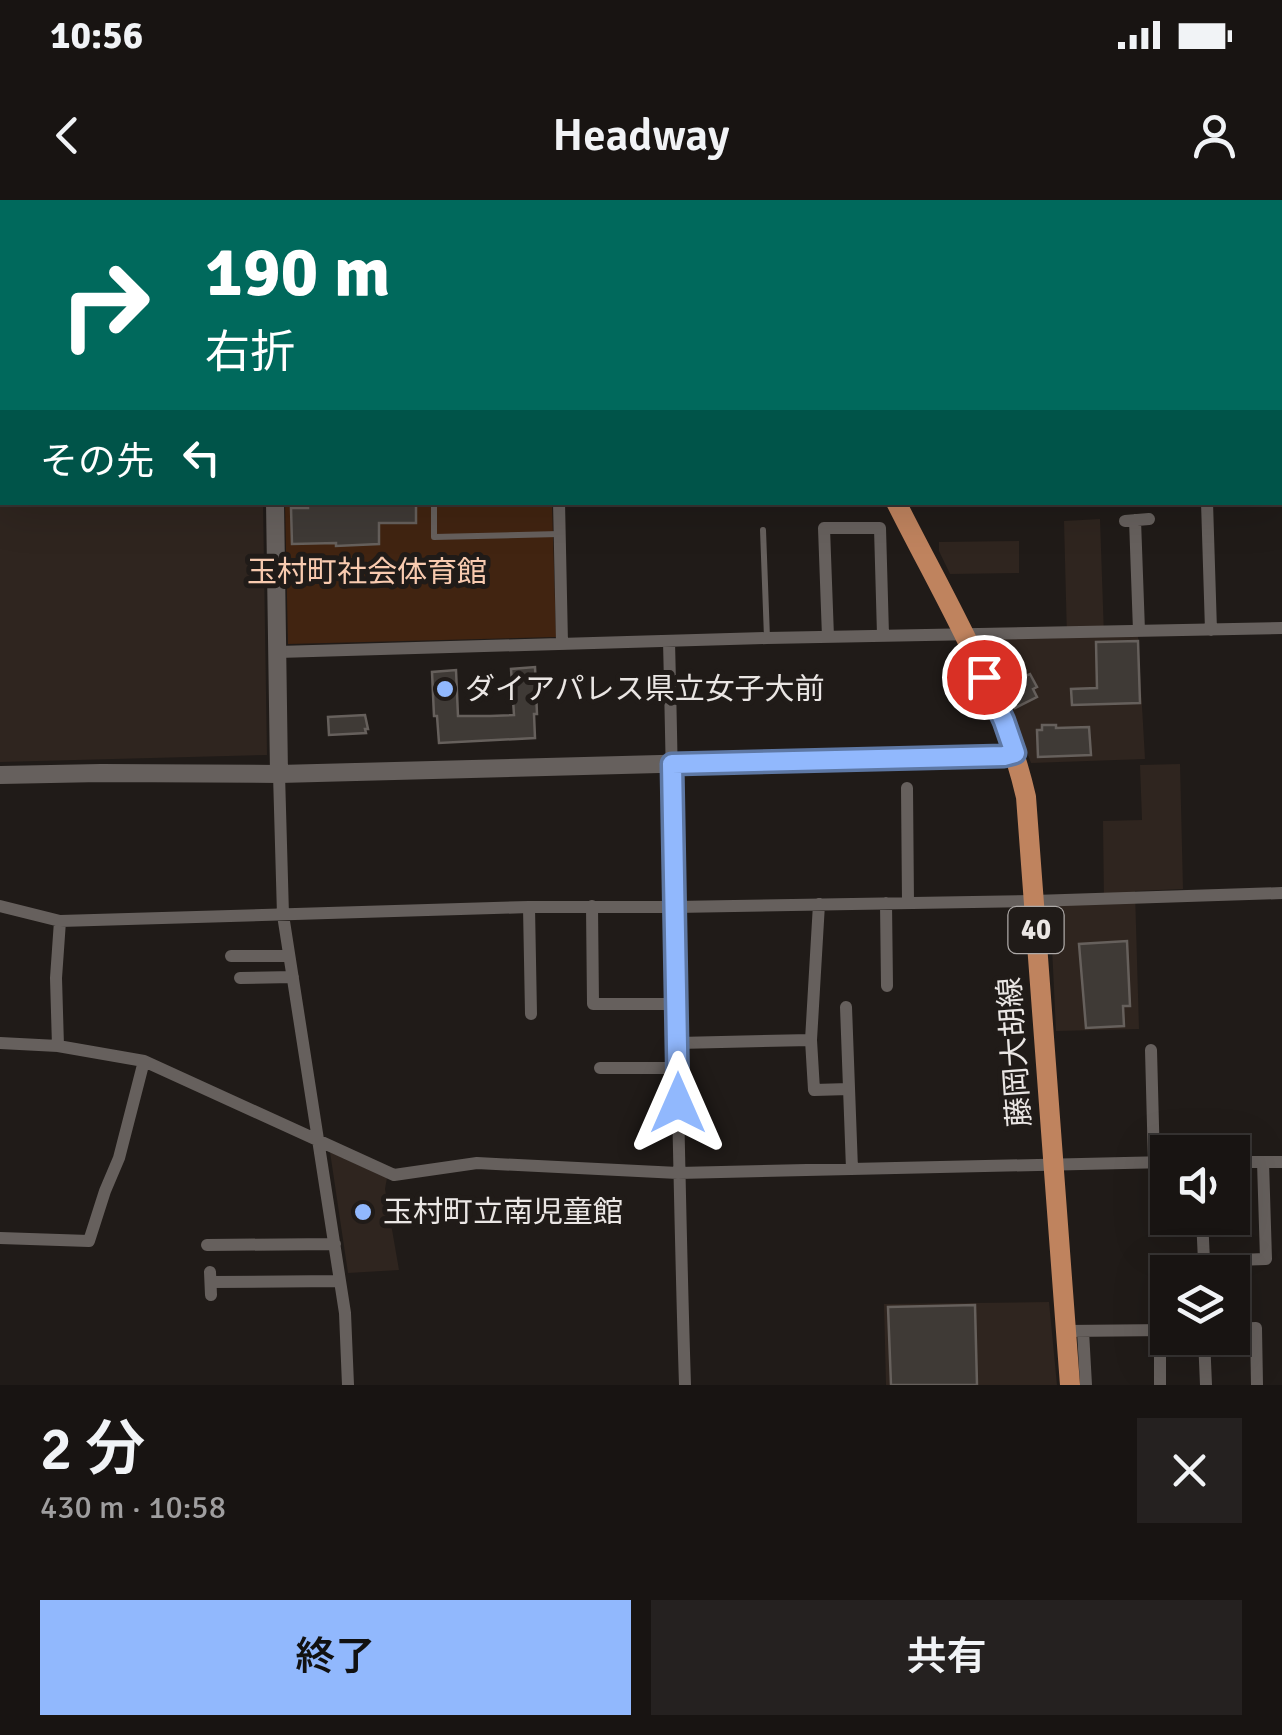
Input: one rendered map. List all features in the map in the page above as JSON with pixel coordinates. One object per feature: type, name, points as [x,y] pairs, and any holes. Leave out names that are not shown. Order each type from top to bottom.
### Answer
[{"type":"main road","name":"藤岡大胡線","points":[[898,505],[996,703],[1015,753],[1028,814],[1054,1165],[1075,1331],[1070,1385]]},
{"type":"street","points":[[275,505],[283,915],[346,1313],[348,1385]]},
{"type":"street","points":[[559,505],[562,643]]},
{"type":"street","points":[[1207,505],[1212,630]]},
{"type":"street","points":[[1136,520],[1140,631]]},
{"type":"street","points":[[828,637],[824,528],[880,528],[883,635]]},
{"type":"street","points":[[278,652],[1282,628]]},
{"type":"street","points":[[669,641],[685,1385]]},
{"type":"street","points":[[0,775],[280,774],[1015,753]]},
{"type":"street","points":[[907,788],[908,903]]},
{"type":"street","points":[[0,906],[60,922],[529,907],[1282,894]]},
{"type":"street","points":[[886,903],[887,986]]},
{"type":"street","points":[[819,904],[811,1040],[814,1090],[849,1088]]},
{"type":"street","points":[[592,906],[593,1004],[678,1004]]},
{"type":"street","points":[[529,907],[531,1014]]},
{"type":"street","points":[[58,1046],[56,978],[60,922]]},
{"type":"street","points":[[231,956],[289,956]]},
{"type":"street","points":[[240,978],[292,977]]},
{"type":"street","points":[[846,1006],[852,1169]]},
{"type":"street","points":[[678,1043],[811,1040]]},
{"type":"street","points":[[0,1043],[58,1046],[144,1060],[394,1174],[477,1162],[678,1173],[1150,1163]]},
{"type":"street","points":[[1151,1050],[1159,1135]]},
{"type":"street","points":[[0,1238],[88,1241],[118,1158],[144,1060]]},
{"type":"street","points":[[600,1068],[678,1068]]},
{"type":"street","points":[[1250,1162],[1282,1162]]},
{"type":"street","points":[[1203,1235],[1204,1261],[1266,1259],[1263,1162]]},
{"type":"street","points":[[207,1245],[335,1244]]},
{"type":"street","points":[[210,1283],[340,1280]]},
{"type":"street","points":[[1250,1328],[1256,1328],[1257,1385]]},
{"type":"street","points":[[1086,1385],[1075,1331],[1150,1330]]},
{"type":"street","points":[[1160,1385],[1162,1355]]},
{"type":"street","points":[[1205,1355],[1206,1385]]},
{"type":"lane","points":[[434,505],[434,537],[560,534]]},
{"type":"lane","points":[[763,530],[767,638]]},
{"type":"shaded area","points":[[0,505],[263,505],[267,755],[0,762]]},
{"type":"shaded area","points":[[1100,519],[1104,636],[1138,636],[1145,759],[1031,763],[1010,708],[975,639],[1067,638],[1064,521]]},
{"type":"shaded area","points":[[1019,541],[1019,573],[950,574],[939,551],[939,542]]},
{"type":"shaded area","points":[[1180,764],[1183,889],[1135,891],[1139,1029],[1056,1031],[1050,905],[1104,904],[1103,821],[1142,820],[1140,765]]},
{"type":"shaded area","points":[[330,1152],[387,1178],[385,1189],[399,1270],[348,1273]]},
{"type":"shaded area","points":[[1049,1302],[1057,1385],[886,1385],[884,1304]]},
{"type":"green space","name":"玉村町社会体育館","points":[[285,505],[552,505],[556,637],[288,644]]},
{"type":"building","points":[[416,505],[416,523],[379,523],[379,544],[292,544],[291,508]]},
{"type":"building","points":[[1138,641],[1140,703],[1072,705],[1071,689],[1097,688],[1096,642]]},
{"type":"building","name":"ダイアパレス県立女子大前","points":[[535,667],[535,738],[439,743],[432,672],[456,670],[458,716],[514,715],[511,669]]},
{"type":"building","points":[[1020,671],[1023,677],[1030,674],[1037,697],[1015,708],[1001,680]]},
{"type":"building","points":[[365,715],[366,733],[329,735],[328,717]]},
{"type":"building","points":[[1042,725],[1089,727],[1091,755],[1038,757],[1037,730],[1042,730]]},
{"type":"building","points":[[1127,941],[1130,1006],[1123,1006],[1124,1026],[1086,1028],[1079,944]]},
{"type":"building","points":[[975,1305],[977,1385],[891,1385],[888,1307]]},
{"type":"place","name":"ダイアパレス県立女子大前","points":[[445,689]]},
{"type":"place","name":"玉村町立南児童館","points":[[363,1212]]},
{"type":"route","points":[[678,1103],[672,764],[1015,753],[984,677]]}]
